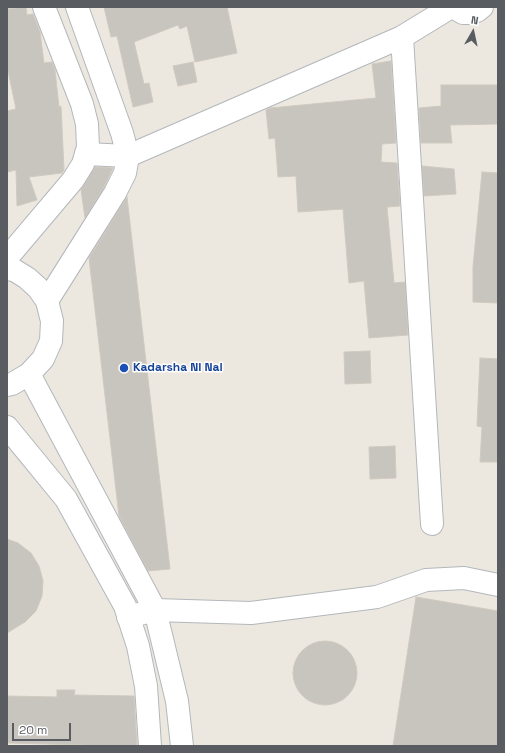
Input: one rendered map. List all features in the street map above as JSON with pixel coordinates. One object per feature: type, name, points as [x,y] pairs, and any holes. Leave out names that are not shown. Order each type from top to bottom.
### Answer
[{"type":"street","points":[[7,258],[73,180],[83,164],[88,147],[87,124],[82,104],[44,7]]},
{"type":"street","points":[[47,301],[115,193],[125,173],[128,156],[122,133],[77,7]]},
{"type":"street","points":[[86,154],[128,156],[402,37],[452,7],[463,13],[470,13],[482,7]]},
{"type":"street","points":[[402,37],[432,524]]},
{"type":"street","points":[[7,269],[14,270],[27,278],[38,288],[47,301],[52,321],[51,341],[43,359],[29,374],[12,384],[7,385]]},
{"type":"street","points":[[29,374],[155,610],[177,701],[182,746]]},
{"type":"street","points":[[7,427],[66,499],[124,606],[138,646],[146,686],[150,746]]},
{"type":"street","points":[[128,617],[155,610],[251,614],[377,597],[426,580],[464,578],[498,585]]},
{"type":"building","points":[[26,7],[27,15],[33,14],[40,32],[44,63],[52,62],[55,70],[59,107],[61,106],[64,170],[62,173],[29,177],[37,200],[17,206],[16,170],[7,172],[7,111],[16,109],[7,66],[7,9]]},
{"type":"building","points":[[104,7],[227,7],[237,53],[195,62],[187,26],[180,29],[178,25],[134,42],[144,84],[149,83],[153,102],[133,107],[117,36],[111,37]]},
{"type":"building","points":[[391,61],[396,143],[382,144],[381,162],[397,163],[400,206],[387,207],[394,283],[405,282],[408,335],[369,338],[364,281],[349,283],[343,209],[298,212],[296,176],[278,177],[275,138],[269,139],[266,110],[270,108],[376,98],[372,64]]},
{"type":"building","points":[[193,62],[197,82],[178,86],[173,66]]},
{"type":"building","points":[[441,85],[498,85],[498,124],[450,125],[452,143],[421,143],[419,108],[441,106]]},
{"type":"building","points":[[422,166],[454,169],[456,194],[424,196]]},
{"type":"building","points":[[95,167],[113,168],[104,187],[85,218],[81,190]]},
{"type":"building","points":[[482,172],[498,173],[498,303],[473,302],[473,267]]},
{"type":"building","points":[[127,197],[170,569],[148,571],[119,516],[89,258]]},
{"type":"building","points":[[370,351],[371,383],[345,384],[344,352]]},
{"type":"building","points":[[480,358],[498,359],[498,462],[480,462],[482,427],[477,426]]},
{"type":"building","points":[[395,446],[396,478],[370,479],[369,447]]},
{"type":"building","points":[[7,539],[18,543],[31,553],[39,566],[43,581],[42,596],[36,611],[25,622],[7,633]]},
{"type":"building","points":[[416,597],[498,611],[498,746],[393,746]]},
{"type":"building","points":[[319,641],[331,641],[348,650],[355,661],[357,673],[355,685],[348,696],[331,705],[319,705],[307,700],[298,691],[293,679],[293,667],[298,655],[307,646]]},
{"type":"building","points":[[57,690],[75,690],[74,695],[134,696],[137,746],[7,743],[7,696],[57,697]]},
{"type":"place","name":"Kadarsha Ni Nal","points":[[124,368]]}]
